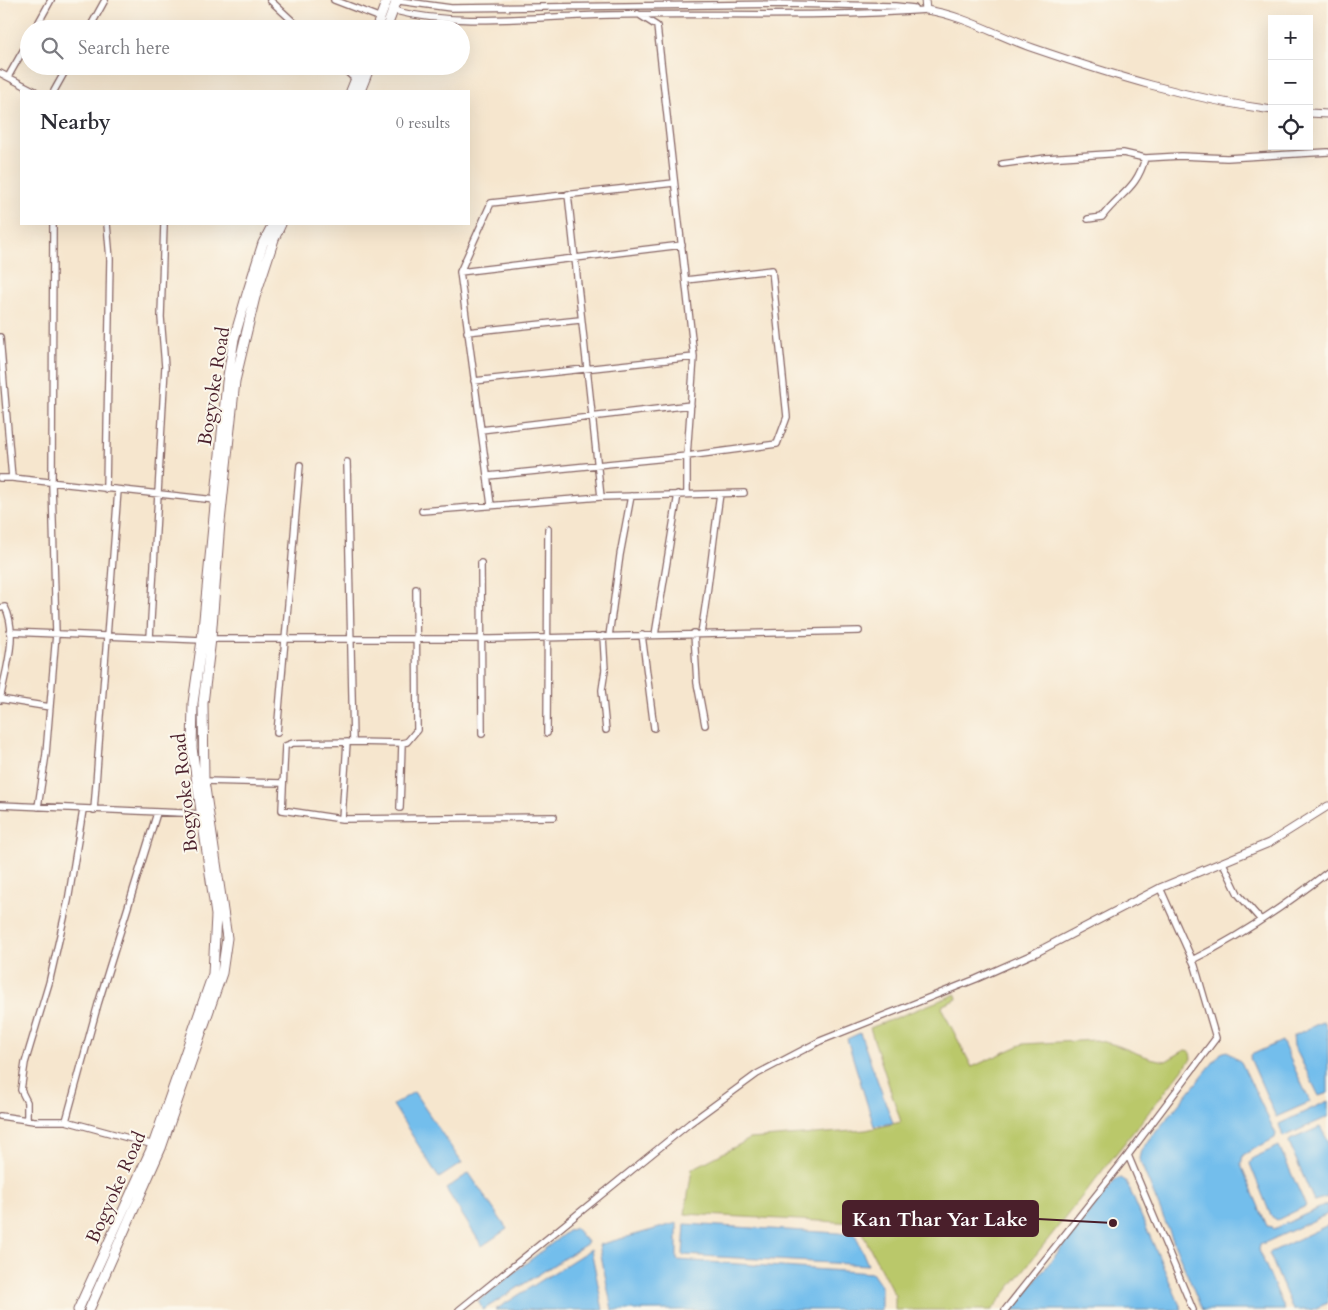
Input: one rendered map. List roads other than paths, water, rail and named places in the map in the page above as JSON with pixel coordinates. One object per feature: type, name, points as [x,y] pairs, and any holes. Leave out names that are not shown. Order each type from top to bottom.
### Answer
[{"type":"main road","points":[[381,18],[392,3]]},
{"type":"main road","points":[[388,20],[392,3]]},
{"type":"main road","points":[[351,90],[358,75]]},
{"type":"main road","points":[[360,90],[366,75]]},
{"type":"main road","name":"Bogyoke Road","points":[[89,1310],[157,1146],[213,974],[216,915],[205,814],[203,703],[215,500],[227,382],[234,339],[263,243],[272,225]]},
{"type":"main road","name":"Bogyoke Road","points":[[205,814],[192,748],[193,703],[207,640],[235,381],[255,297],[274,239],[281,225]]},
{"type":"main road","name":"Bogyoke Road","points":[[78,1310],[157,1146]]},
{"type":"street","points":[[40,20],[51,0]]},
{"type":"street","points":[[94,20],[105,0]]},
{"type":"street","points":[[270,0],[291,20]]},
{"type":"street","points":[[334,0],[381,18]]},
{"type":"street","points":[[925,0],[926,10]]},
{"type":"street","points":[[392,3],[434,19],[638,14],[844,14],[926,10]]},
{"type":"street","points":[[392,3],[444,8],[571,5],[895,6],[946,14],[1031,48],[1170,92],[1268,109]]},
{"type":"street","points":[[571,5],[571,16]]},
{"type":"street","points":[[844,5],[844,14]]},
{"type":"street","points":[[516,18],[517,7]]},
{"type":"street","points":[[638,14],[657,26],[694,357],[687,456],[687,494]]},
{"type":"street","points":[[8,77],[20,56]]},
{"type":"street","points":[[0,73],[33,90]]},
{"type":"street","points":[[55,90],[63,75]]},
{"type":"street","points":[[351,75],[356,80]]},
{"type":"street","points":[[1313,113],[1328,114]]},
{"type":"street","points":[[1002,164],[1046,158],[1123,154],[1145,158],[1181,156],[1228,158],[1328,152]]},
{"type":"street","points":[[1088,219],[1102,218],[1140,175],[1145,158]]},
{"type":"street","points":[[491,505],[460,272],[491,203],[674,183]]},
{"type":"street","points":[[568,194],[576,258],[585,367],[601,496]]},
{"type":"street","points":[[38,807],[46,754],[56,634],[52,483],[53,225]]},
{"type":"street","points":[[106,489],[110,267],[107,225]]},
{"type":"street","points":[[150,638],[165,368],[161,317],[164,225]]},
{"type":"street","points":[[460,272],[682,245]]},
{"type":"street","points":[[488,476],[687,456],[777,444],[787,417],[772,270],[686,280]]},
{"type":"street","points":[[467,332],[580,320]]},
{"type":"street","points":[[0,337],[12,478]]},
{"type":"street","points":[[474,381],[585,367],[694,357]]},
{"type":"street","points":[[481,430],[691,405]]},
{"type":"street","points":[[342,819],[350,742],[352,641],[347,462]]},
{"type":"street","points":[[276,733],[300,466]]},
{"type":"street","points":[[0,478],[215,500]]},
{"type":"street","points":[[94,810],[118,490]]},
{"type":"street","points":[[655,635],[678,494]]},
{"type":"street","points":[[705,725],[697,684],[698,633],[709,589],[711,552],[720,494]]},
{"type":"street","points":[[422,512],[601,496],[744,494]]},
{"type":"street","points":[[606,730],[602,690],[605,670],[606,636],[631,496]]},
{"type":"street","points":[[547,733],[548,529]]},
{"type":"street","points":[[481,562],[482,734]]},
{"type":"street","points":[[416,589],[418,640],[417,730],[407,742],[402,743],[293,743],[285,746],[281,804],[285,812],[342,819],[554,817]]},
{"type":"street","points":[[0,608],[5,607],[7,611],[10,632],[0,699],[50,707]]},
{"type":"street","points":[[10,632],[207,640],[352,641],[481,640],[698,633],[859,631]]},
{"type":"street","points":[[642,635],[654,728]]},
{"type":"street","points":[[400,808],[402,743]]},
{"type":"street","points":[[204,781],[282,783]]},
{"type":"street","points":[[0,805],[205,814]]},
{"type":"street","points":[[459,1310],[690,1123],[757,1074],[820,1041],[976,979],[1035,953],[1160,888],[1269,843],[1328,806]]},
{"type":"street","points":[[27,1120],[27,1102],[21,1090],[24,1063],[49,983],[68,901],[83,810]]},
{"type":"street","points":[[66,1121],[98,1004],[157,813]]},
{"type":"street","points":[[1223,863],[1238,894],[1260,919]]},
{"type":"street","points":[[1192,960],[1221,945],[1293,899],[1328,872]]},
{"type":"street","points":[[1005,1310],[1128,1155],[1216,1038],[1192,960],[1160,888]]},
{"type":"street","points":[[0,1116],[27,1120],[66,1121],[157,1146]]},
{"type":"street","points":[[1128,1155],[1193,1310]]},
{"type":"water","points":[[1324,1021],[1328,1030],[1328,1093],[1319,1096],[1294,1046],[1293,1036]]},
{"type":"water","points":[[860,1033],[893,1123],[874,1126],[847,1039]]},
{"type":"water","points":[[1282,1041],[1310,1102],[1276,1117],[1250,1058],[1251,1055]]},
{"type":"water","points":[[1227,1051],[1241,1062],[1276,1134],[1275,1138],[1243,1155],[1241,1165],[1267,1226],[1274,1229],[1328,1204],[1328,1214],[1260,1245],[1259,1250],[1285,1310],[1202,1310],[1139,1159],[1141,1150],[1221,1053]]},
{"type":"water","points":[[414,1092],[462,1163],[439,1178],[393,1105]]},
{"type":"water","points":[[1328,1101],[1328,1117],[1283,1137],[1279,1124]]},
{"type":"water","points":[[1320,1127],[1328,1141],[1328,1197],[1314,1201],[1289,1143],[1290,1140]]},
{"type":"water","points":[[1279,1146],[1306,1206],[1277,1220],[1271,1216],[1250,1164],[1253,1158]]},
{"type":"water","points":[[469,1173],[507,1229],[482,1246],[446,1189]]},
{"type":"water","points":[[1121,1178],[1126,1181],[1182,1310],[1012,1310],[1116,1179]]},
{"type":"water","points":[[677,1223],[677,1260],[872,1273],[881,1286],[881,1310],[612,1310],[599,1245]]},
{"type":"water","points":[[685,1224],[855,1234],[868,1265],[683,1255]]},
{"type":"water","points":[[1328,1225],[1328,1303],[1311,1310],[1293,1310],[1269,1253]]},
{"type":"water","points":[[575,1228],[588,1243],[483,1310],[478,1301],[509,1277],[508,1273],[512,1274],[568,1231]]},
{"type":"water","points":[[591,1249],[603,1310],[495,1310]]},
{"type":"place","name":"Kan Thar Yar Lake","points":[[1113,1223]]}]
